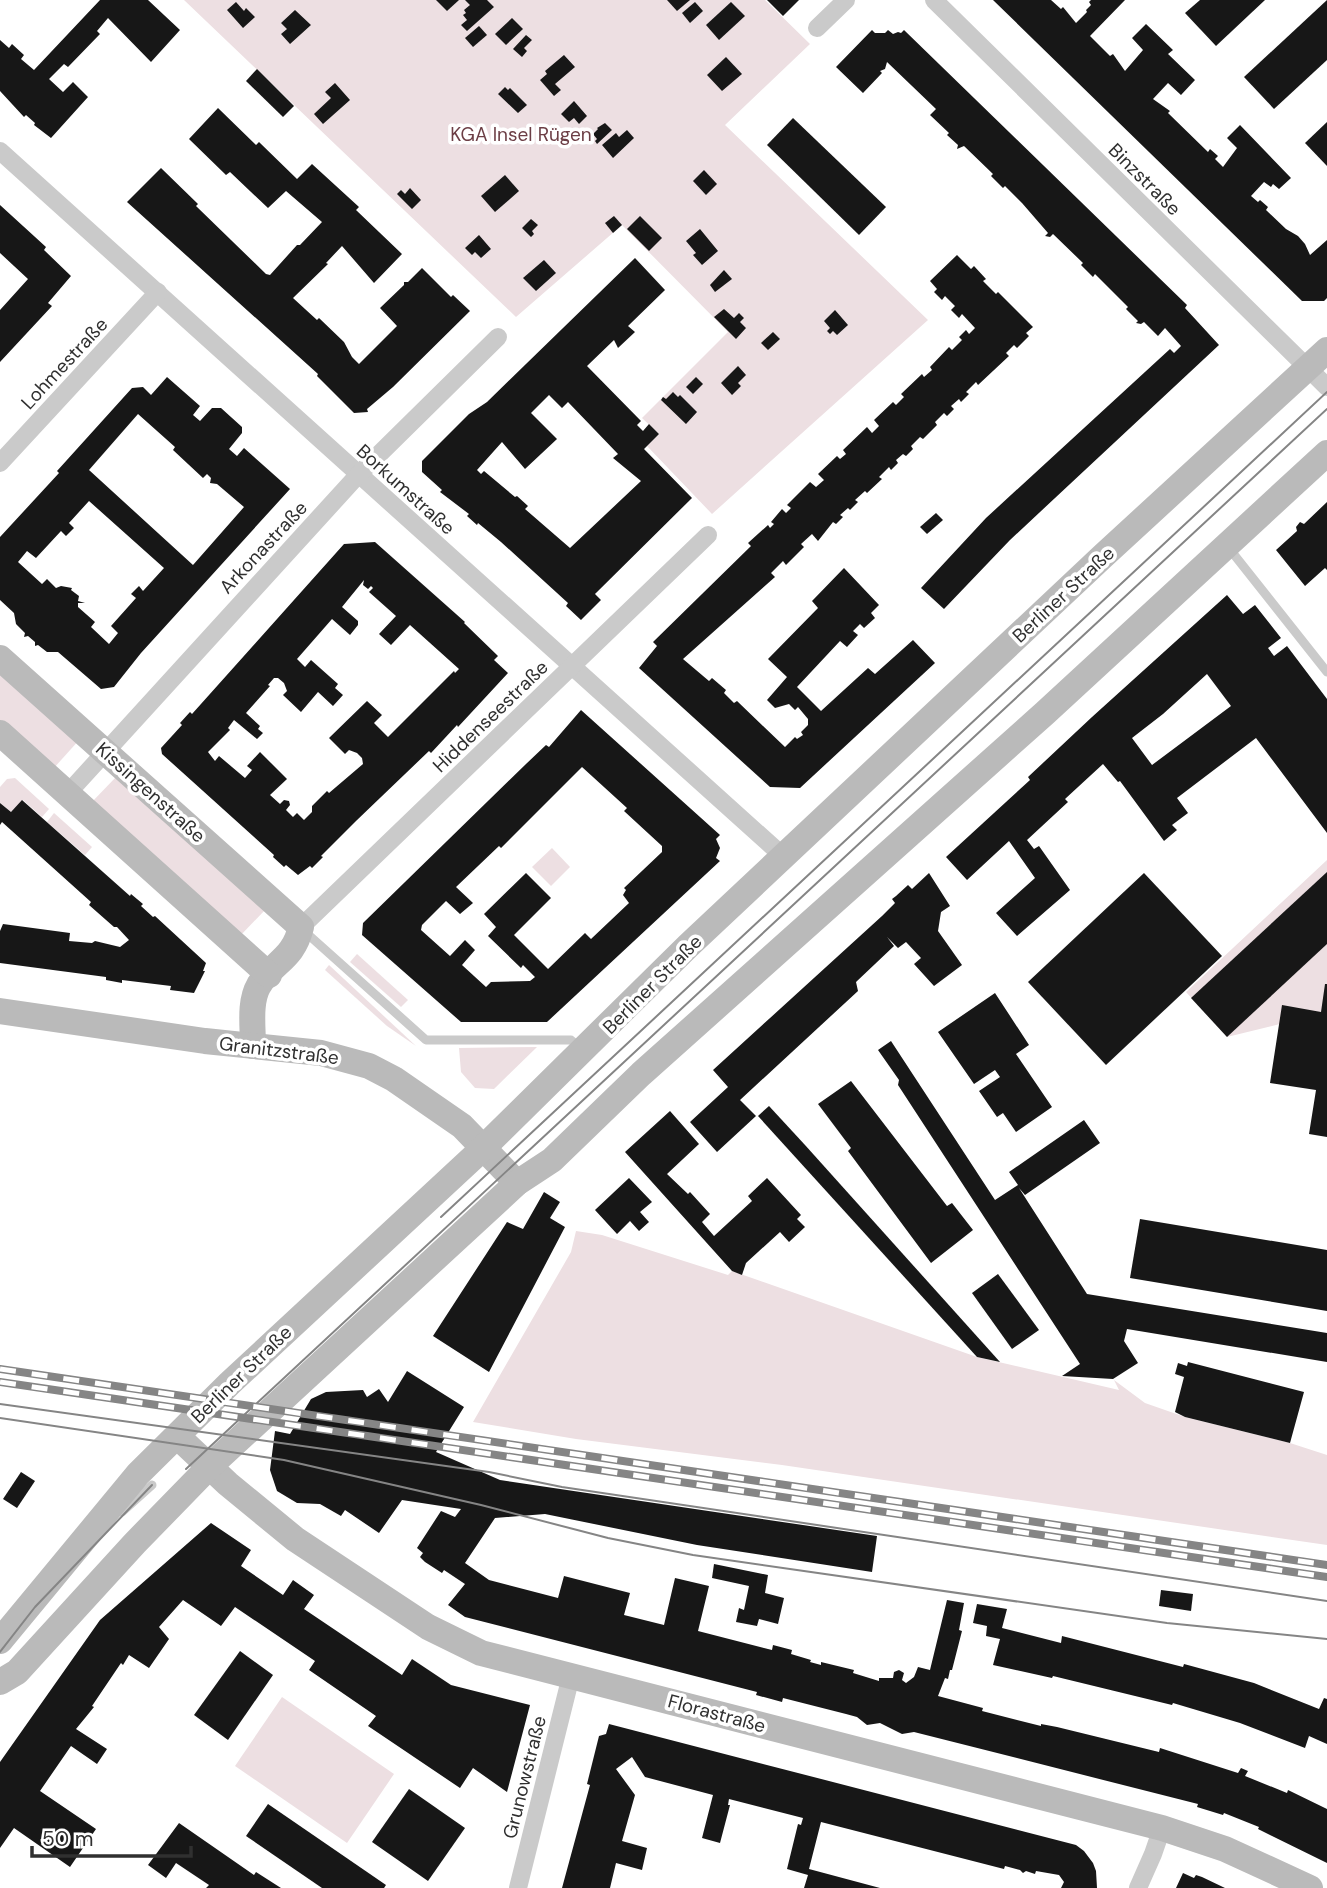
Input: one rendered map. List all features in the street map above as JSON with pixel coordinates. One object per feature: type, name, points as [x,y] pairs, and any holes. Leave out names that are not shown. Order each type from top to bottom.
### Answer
[{"type":"main road","name":"Berliner Straße","points":[[0,1641],[138,1474],[236,1377],[584,1052],[688,946],[1103,556],[1327,350]]},
{"type":"main road","points":[[0,1682],[17,1672],[209,1467],[517,1182],[552,1160],[651,1065],[1045,713],[1327,453]]},
{"type":"main road","name":"Kissingenstraße","points":[[0,658],[301,928]]},
{"type":"main road","points":[[0,733],[269,975]]},
{"type":"main road","points":[[253,1046],[256,993],[260,985],[291,952],[301,928]]},
{"type":"main road","name":"Granitzstraße","points":[[0,1011],[321,1053],[369,1066],[394,1079],[455,1121],[517,1182]]},
{"type":"main road","name":"Florastraße","points":[[177,1436],[288,1534],[428,1627],[481,1653],[1162,1828],[1225,1849],[1310,1888]]},
{"type":"street","points":[[817,28],[846,0]]},
{"type":"street","name":"Binzstraße","points":[[934,0],[1327,387]]},
{"type":"street","name":"Borkumstraße","points":[[0,151],[785,857]]},
{"type":"street","name":"Lohmestraße","points":[[0,463],[158,292]]},
{"type":"street","name":"Arkonastraße","points":[[68,793],[358,475],[498,337]]},
{"type":"street","name":"Hiddenseestraße","points":[[301,928],[708,535]]},
{"type":"street","name":"Grunowstraße","points":[[518,1888],[571,1676]]},
{"type":"street","points":[[1138,1888],[1162,1828]]},
{"type":"lane","points":[[1227,546],[1327,672]]},
{"type":"lane","name":"Kissingenstraße","points":[[301,928],[426,1040],[571,1040],[584,1052]]},
{"type":"lane","points":[[52,1576],[152,1485]]},
{"type":"green space","name":"KGA Insel Rügen","points":[[184,0],[765,0],[810,44],[725,125],[928,320],[712,514],[647,446],[659,434],[642,418],[728,332],[622,225],[516,317]]},
{"type":"green space","points":[[0,669],[80,739],[53,769],[0,721]]},
{"type":"green space","points":[[116,777],[266,909],[239,937],[90,804]]},
{"type":"green space","points":[[15,778],[49,809],[42,817],[23,800],[11,812],[0,803],[0,787],[7,779]]},
{"type":"green space","points":[[54,813],[92,847],[85,855],[47,822]]},
{"type":"green space","points":[[552,848],[570,867],[551,886],[532,867]]},
{"type":"green space","points":[[1327,860],[1327,1032],[1280,1024],[1227,1037],[1186,992]]},
{"type":"green space","points":[[357,954],[408,1000],[401,1007],[350,962]]},
{"type":"green space","points":[[329,965],[416,1046],[387,1026],[325,970]]},
{"type":"green space","points":[[537,1047],[494,1089],[475,1088],[461,1072],[459,1048]]},
{"type":"green space","points":[[576,1231],[602,1235],[728,1275],[732,1271],[977,1357],[1119,1390],[1114,1380],[1145,1403],[1185,1417],[1327,1455],[1327,1545],[782,1465],[576,1439],[473,1422],[571,1252]]},
{"type":"green space","points":[[282,1697],[394,1774],[347,1843],[235,1766]]},
{"type":"building","points":[[100,0],[148,0],[180,30],[151,62],[108,18],[97,31],[100,34],[68,67],[64,64],[49,79],[63,92],[73,82],[88,97],[51,138],[26,115],[24,117],[0,91],[0,40],[9,48],[12,44],[24,55],[21,59],[34,70]]},
{"type":"building","points":[[436,0],[459,0],[447,11]]},
{"type":"building","points":[[465,0],[487,0],[494,7],[467,31],[461,25],[467,20],[463,15],[466,13],[464,10],[470,5]]},
{"type":"building","points":[[667,0],[690,0],[677,11]]},
{"type":"building","points":[[767,0],[799,0],[783,16]]},
{"type":"building","points":[[993,0],[1051,0],[1061,9],[1063,7],[1076,23],[1087,12],[1091,0],[1125,0],[1090,36],[1110,56],[1113,54],[1125,71],[1143,50],[1132,38],[1146,24],[1173,50],[1168,54],[1195,80],[1181,95],[1168,83],[1153,99],[1170,111],[1168,113],[1208,152],[1210,149],[1218,156],[1215,159],[1223,167],[1237,148],[1227,138],[1240,125],[1291,178],[1279,189],[1264,182],[1251,196],[1258,202],[1260,200],[1268,207],[1266,210],[1286,229],[1298,236],[1310,255],[1327,240],[1327,298],[1324,301],[1302,301]]},
{"type":"building","points":[[1200,0],[1265,0],[1216,46],[1185,13]]},
{"type":"building","points":[[1327,0],[1327,60],[1274,109],[1244,77]]},
{"type":"building","points":[[236,2],[244,11],[246,8],[255,17],[243,28],[227,10]]},
{"type":"building","points":[[695,2],[703,11],[690,23],[682,13]]},
{"type":"building","points":[[731,2],[745,16],[719,40],[706,25]]},
{"type":"building","points":[[295,10],[311,25],[290,44],[281,34],[287,29],[281,23]]},
{"type":"building","points":[[512,18],[523,29],[506,45],[495,34]]},
{"type":"building","points":[[479,26],[487,35],[473,47],[465,38]]},
{"type":"building","points":[[872,30],[875,33],[885,33],[888,30],[893,34],[904,30],[1187,305],[1185,308],[1219,345],[1010,540],[944,609],[921,588],[986,518],[1170,349],[1174,353],[1181,346],[1165,328],[1158,336],[1144,322],[1136,323],[1138,321],[1126,309],[1128,307],[1095,274],[1093,277],[1081,265],[1083,263],[1053,234],[1050,237],[1045,236],[1048,233],[1005,186],[1003,188],[991,176],[993,174],[964,146],[957,149],[958,145],[947,135],[949,133],[930,115],[936,109],[887,62],[885,69],[880,71],[882,73],[863,93],[836,67]]},
{"type":"building","points":[[526,35],[532,40],[524,48],[527,51],[522,57],[513,49]]},
{"type":"building","points":[[564,55],[575,67],[555,84],[561,90],[554,96],[540,80],[547,74],[545,71]]},
{"type":"building","points":[[726,57],[742,74],[722,91],[707,75]]},
{"type":"building","points":[[257,69],[294,106],[283,117],[246,81]]},
{"type":"building","points":[[335,83],[350,100],[323,124],[314,114],[331,98],[325,92]]},
{"type":"building","points":[[505,87],[508,90],[510,88],[527,105],[518,113],[498,94]]},
{"type":"building","points":[[574,101],[587,116],[579,124],[574,118],[569,122],[561,114]]},
{"type":"building","points":[[218,108],[256,145],[259,142],[297,179],[312,164],[359,207],[356,210],[402,254],[374,283],[342,246],[326,263],[328,264],[293,298],[344,342],[359,364],[397,326],[380,308],[404,282],[408,282],[422,268],[451,297],[453,295],[470,311],[367,409],[368,412],[354,413],[318,374],[127,202],[161,168],[266,274],[270,275],[297,245],[300,245],[322,222],[286,191],[268,208],[230,172],[226,175],[189,139]]},
{"type":"building","points":[[793,118],[886,207],[859,235],[767,145]]},
{"type":"building","points":[[1327,122],[1327,166],[1305,143]]},
{"type":"building","points":[[605,123],[612,130],[597,144],[593,134]]},
{"type":"building","points":[[627,130],[634,138],[613,158],[602,145],[616,133],[619,137]]},
{"type":"building","points":[[704,170],[717,184],[706,195],[693,181]]},
{"type":"building","points":[[505,175],[519,191],[495,212],[481,196]]},
{"type":"building","points":[[410,188],[421,200],[412,209],[397,194],[401,190],[405,194]]},
{"type":"building","points":[[0,205],[46,247],[44,250],[71,276],[48,303],[52,306],[0,362],[0,310],[28,279],[0,253]]},
{"type":"building","points":[[614,216],[622,225],[613,233],[605,223]]},
{"type":"building","points":[[640,216],[662,238],[649,251],[627,229]]},
{"type":"building","points":[[531,219],[538,225],[532,231],[534,234],[531,237],[522,228]]},
{"type":"building","points":[[700,229],[718,251],[702,265],[686,241]]},
{"type":"building","points":[[479,235],[491,249],[481,258],[475,252],[472,255],[465,248]]},
{"type":"building","points":[[957,255],[971,269],[974,266],[986,279],[983,281],[1033,327],[1026,333],[1029,336],[1017,348],[1014,345],[1006,353],[1009,356],[978,385],[976,382],[961,402],[959,399],[951,406],[954,409],[947,416],[944,413],[935,422],[937,425],[911,446],[913,449],[906,456],[903,454],[896,460],[898,463],[891,470],[889,467],[879,477],[882,479],[855,500],[858,502],[840,515],[843,517],[836,524],[833,522],[818,541],[812,534],[801,544],[804,547],[786,565],[783,561],[771,573],[775,577],[683,659],[709,681],[712,678],[726,690],[724,693],[734,703],[737,701],[785,747],[795,737],[797,739],[803,735],[801,732],[808,725],[808,719],[798,707],[795,710],[789,704],[775,708],[767,700],[787,677],[768,659],[818,608],[812,601],[844,568],[879,605],[871,613],[875,618],[864,628],[860,624],[853,631],[858,635],[847,647],[840,641],[797,687],[821,711],[868,668],[875,674],[913,640],[935,663],[800,788],[770,787],[639,668],[657,646],[653,642],[751,546],[748,543],[768,525],[770,528],[774,524],[771,522],[782,509],[786,513],[791,508],[787,505],[810,482],[816,487],[824,480],[818,474],[837,456],[840,459],[846,454],[843,450],[867,427],[872,433],[879,426],[874,420],[893,402],[896,405],[904,397],[901,394],[922,374],[924,377],[932,370],[930,367],[949,347],[952,350],[962,340],[959,337],[966,330],[969,334],[975,328],[962,314],[959,318],[951,310],[955,306],[945,296],[942,300],[934,292],[937,289],[930,281]]},
{"type":"building","points":[[635,258],[665,290],[628,326],[635,332],[618,348],[614,340],[587,366],[641,421],[637,425],[643,431],[649,424],[659,434],[644,449],[692,498],[595,594],[601,600],[581,620],[566,606],[568,603],[501,542],[478,523],[477,525],[467,516],[469,514],[440,492],[442,490],[422,472],[422,461],[469,414],[487,402]],"holes":[[[549,395],[562,408],[568,402],[618,454],[613,458],[641,481],[570,548],[525,509],[528,506],[517,496],[484,471],[481,474],[477,470],[502,442],[525,469],[557,439],[531,413]]]},
{"type":"building","points":[[544,260],[556,273],[536,291],[523,278]]},
{"type":"building","points":[[724,270],[732,279],[715,292],[710,285]]},
{"type":"building","points":[[724,309],[734,318],[739,313],[744,318],[740,322],[746,328],[736,339],[714,317]]},
{"type":"building","points":[[835,310],[848,325],[837,335],[833,331],[830,334],[827,331],[830,328],[824,321]]},
{"type":"building","points":[[773,332],[780,339],[768,350],[761,343]]},
{"type":"building","points":[[738,366],[746,375],[738,383],[741,386],[732,395],[721,383]]},
{"type":"building","points":[[167,377],[200,406],[193,415],[200,421],[212,408],[221,408],[242,427],[242,433],[229,449],[237,456],[244,448],[290,489],[141,653],[114,687],[101,689],[58,652],[47,652],[38,645],[35,646],[35,642],[28,636],[24,637],[25,633],[16,624],[14,613],[0,600],[0,537],[132,388],[143,387],[151,395]],"holes":[[[138,414],[175,447],[173,450],[203,478],[207,474],[211,478],[210,483],[217,484],[244,507],[193,565],[89,470]],[[89,501],[164,568],[143,591],[139,586],[131,594],[136,598],[111,626],[118,633],[109,644],[91,627],[95,622],[78,607],[78,603],[85,603],[78,601],[79,596],[72,588],[56,588],[47,579],[42,584],[18,562],[27,551],[36,558],[61,531],[66,536],[74,528],[69,523]]]},
{"type":"building","points":[[696,377],[703,384],[693,394],[686,387]]},
{"type":"building","points":[[673,392],[678,397],[680,395],[697,412],[686,424],[661,400]]},
{"type":"building","points":[[1327,502],[1327,570],[1325,568],[1305,586],[1276,550],[1297,531],[1296,527],[1300,522],[1304,524]]},
{"type":"building","points":[[936,513],[943,520],[927,534],[920,527]]},
{"type":"building","points":[[375,542],[465,622],[498,656],[494,660],[508,673],[458,727],[457,725],[431,753],[429,751],[356,821],[312,868],[310,866],[298,875],[273,857],[274,855],[162,754],[161,748],[182,725],[180,723],[190,712],[192,714],[344,544]],"holes":[[[364,580],[363,585],[368,589],[371,586],[373,588],[369,592],[396,616],[379,634],[391,645],[410,625],[459,669],[388,737],[374,723],[382,715],[367,701],[329,738],[345,754],[349,750],[357,753],[363,764],[329,793],[327,791],[312,806],[312,812],[304,820],[297,813],[293,817],[286,810],[290,805],[289,801],[284,800],[280,804],[270,795],[287,779],[260,752],[247,766],[252,770],[245,778],[219,756],[215,761],[208,752],[230,730],[228,728],[234,720],[257,739],[263,733],[258,729],[260,726],[246,713],[274,678],[284,683],[287,691],[283,695],[301,712],[318,692],[333,706],[343,695],[335,688],[338,684],[311,660],[305,667],[297,659],[332,619],[350,635],[358,621],[342,607]]]},
{"type":"building","points":[[1227,595],[1243,614],[1255,605],[1281,638],[1268,648],[1274,656],[1287,646],[1327,699],[1327,833],[1256,738],[1177,798],[1188,813],[1172,825],[1177,830],[1164,841],[1120,781],[1118,782],[1103,764],[1065,799],[1068,802],[1027,840],[1034,849],[1039,846],[1070,890],[1017,936],[996,913],[1035,878],[1009,841],[967,880],[946,857],[1030,780],[1028,777]],"holes":[[[1207,674],[1231,706],[1152,765],[1132,738]]]},
{"type":"building","points":[[581,710],[720,835],[716,839],[720,848],[716,858],[720,861],[547,1022],[461,1022],[362,935],[363,923],[546,745],[549,747]],"holes":[[[582,767],[627,808],[624,811],[662,846],[662,852],[624,888],[626,890],[623,895],[629,903],[591,939],[585,933],[548,969],[514,935],[551,898],[526,873],[484,914],[496,927],[488,936],[521,968],[523,965],[535,977],[530,981],[491,982],[486,987],[462,965],[475,950],[465,940],[450,956],[421,930],[422,925],[446,901],[460,914],[473,903],[456,887],[499,846],[501,848]]]},
{"type":"building","points":[[22,800],[130,896],[131,894],[143,904],[141,906],[206,963],[194,993],[170,990],[171,986],[122,980],[122,983],[106,980],[106,977],[0,963],[0,931],[3,924],[70,933],[69,941],[95,941],[120,947],[129,940],[2,822],[0,825],[0,803],[11,812]]},
{"type":"building","points":[[1327,872],[1327,944],[1227,1037],[1191,998]]},
{"type":"building","points":[[929,873],[950,906],[941,912],[938,931],[962,965],[934,986],[914,964],[921,958],[906,942],[898,948],[887,937],[894,946],[856,982],[858,991],[740,1100],[756,1116],[717,1152],[690,1122],[728,1087],[713,1070],[882,916],[895,903],[892,899],[908,885],[912,889]]},
{"type":"building","points":[[1144,873],[1222,956],[1106,1065],[1028,982]]},
{"type":"building","points":[[1325,984],[1327,1137],[1309,1134],[1316,1090],[1270,1083],[1282,1005],[1321,1012]]},
{"type":"building","points":[[995,993],[1029,1045],[1016,1054],[1052,1107],[1016,1132],[1003,1113],[997,1117],[979,1091],[1000,1077],[995,1070],[974,1084],[938,1032]]},
{"type":"building","points":[[891,1041],[995,1200],[1018,1185],[1009,1172],[1084,1120],[1100,1143],[1025,1195],[1019,1188],[1087,1294],[1327,1333],[1327,1362],[1127,1329],[1124,1341],[1138,1363],[1113,1379],[1062,1376],[1080,1364],[898,1085],[899,1080],[878,1050]]},
{"type":"building","points":[[851,1081],[947,1206],[952,1203],[973,1230],[931,1263],[848,1151],[851,1148],[818,1104]]},
{"type":"building","points":[[769,1106],[1000,1362],[977,1357],[758,1116]]},
{"type":"building","points":[[670,1111],[699,1144],[667,1174],[688,1194],[690,1192],[710,1214],[702,1222],[714,1236],[752,1201],[748,1196],[767,1178],[801,1215],[797,1219],[805,1227],[789,1242],[780,1232],[746,1263],[742,1275],[732,1271],[625,1152]]},
{"type":"building","points":[[629,1178],[652,1202],[640,1212],[649,1222],[639,1231],[630,1221],[617,1234],[595,1210]]},
{"type":"building","points":[[544,1192],[560,1202],[550,1218],[565,1227],[489,1372],[433,1336],[507,1222],[523,1229]]},
{"type":"building","points":[[1140,1219],[1327,1250],[1327,1311],[1130,1278]]},
{"type":"building","points":[[998,1274],[1039,1330],[1012,1349],[972,1293]]},
{"type":"building","points":[[1188,1362],[1304,1392],[1290,1443],[1185,1417],[1175,1412],[1184,1377],[1175,1374],[1178,1363],[1187,1366]]},
{"type":"building","points":[[407,1371],[464,1407],[436,1452],[500,1480],[877,1536],[872,1572],[697,1545],[545,1514],[495,1518],[465,1563],[489,1580],[558,1598],[564,1576],[630,1593],[624,1615],[664,1625],[675,1578],[709,1586],[698,1631],[772,1650],[773,1645],[792,1650],[791,1654],[811,1660],[810,1662],[854,1670],[853,1673],[879,1681],[879,1678],[893,1678],[894,1672],[899,1670],[904,1673],[902,1680],[906,1683],[914,1677],[918,1667],[930,1670],[947,1600],[964,1603],[959,1630],[962,1631],[952,1670],[948,1679],[945,1678],[938,1696],[1041,1726],[1057,1727],[1159,1752],[1160,1748],[1238,1773],[1241,1768],[1248,1771],[1245,1776],[1287,1793],[1288,1790],[1327,1809],[1327,1863],[1258,1829],[1259,1827],[1224,1813],[1223,1815],[1197,1807],[1198,1804],[914,1732],[902,1734],[880,1723],[867,1725],[857,1717],[846,1714],[783,1698],[782,1702],[756,1695],[757,1692],[465,1617],[448,1605],[465,1584],[444,1570],[442,1573],[425,1562],[420,1557],[423,1553],[417,1548],[441,1511],[455,1517],[461,1509],[402,1500],[379,1533],[345,1510],[341,1516],[320,1504],[297,1503],[277,1491],[270,1470],[275,1431],[290,1434],[311,1399],[326,1392],[363,1390],[367,1397],[379,1389],[388,1402]]},
{"type":"building","points":[[21,1472],[35,1481],[17,1508],[3,1499]]},
{"type":"building","points":[[211,1523],[251,1550],[241,1566],[283,1595],[293,1580],[314,1595],[304,1609],[402,1675],[412,1659],[451,1685],[530,1705],[507,1792],[473,1768],[460,1788],[368,1726],[376,1716],[309,1670],[315,1661],[235,1607],[221,1626],[183,1600],[159,1627],[169,1639],[149,1668],[129,1655],[76,1729],[107,1749],[97,1764],[71,1746],[40,1791],[96,1829],[70,1867],[14,1828],[0,1848],[0,1762],[100,1620]]},
{"type":"building","points":[[714,1564],[768,1575],[765,1593],[784,1598],[778,1624],[759,1619],[757,1626],[736,1622],[739,1608],[744,1610],[749,1586],[712,1578]]},
{"type":"building","points":[[1161,1590],[1193,1594],[1191,1611],[1159,1606]]},
{"type":"building","points":[[977,1604],[1007,1609],[1002,1628],[1061,1643],[1062,1636],[1183,1667],[1184,1664],[1254,1683],[1319,1709],[1324,1698],[1327,1699],[1327,1744],[1309,1736],[1305,1748],[1240,1723],[1173,1703],[1172,1705],[1053,1676],[1052,1678],[993,1665],[1000,1639],[986,1636],[987,1626],[973,1623]]},
{"type":"building","points":[[240,1651],[273,1675],[228,1740],[194,1715]]},
{"type":"building","points":[[609,1724],[1076,1845],[1093,1863],[1097,1888],[1061,1888],[1064,1882],[1059,1875],[1036,1871],[1035,1874],[1026,1871],[1023,1873],[1005,1866],[1004,1869],[821,1822],[809,1869],[880,1888],[804,1888],[808,1875],[787,1869],[798,1824],[801,1825],[803,1818],[729,1799],[730,1805],[720,1843],[702,1838],[713,1795],[645,1777],[632,1757],[616,1769],[635,1795],[622,1841],[647,1848],[642,1870],[616,1863],[610,1888],[562,1888],[590,1785],[587,1784],[599,1736],[606,1734]]},
{"type":"building","points":[[409,1789],[465,1828],[428,1881],[372,1842]]},
{"type":"building","points":[[268,1804],[386,1885],[384,1888],[322,1888],[246,1836]]},
{"type":"building","points":[[179,1823],[254,1875],[256,1872],[281,1888],[206,1888],[209,1885],[176,1863],[166,1878],[148,1865]]},
{"type":"building","points":[[1183,1873],[1194,1878],[1196,1875],[1202,1877],[1225,1888],[1176,1888]]},
{"type":"tram line","points":[[441,1217],[1327,392]]},
{"type":"tram line","points":[[186,1469],[1327,409]]},
{"type":"tram line","points":[[0,1404],[489,1472],[562,1487],[1327,1601]]},
{"type":"tram line","points":[[0,1418],[284,1460],[481,1505],[608,1538],[693,1555],[1167,1623],[1327,1639]]},
{"type":"tram line","points":[[0,1652],[35,1607],[152,1485]]},
{"type":"railway","points":[[0,1369],[1327,1565]]},
{"type":"railway","points":[[0,1382],[1327,1577]]}]
